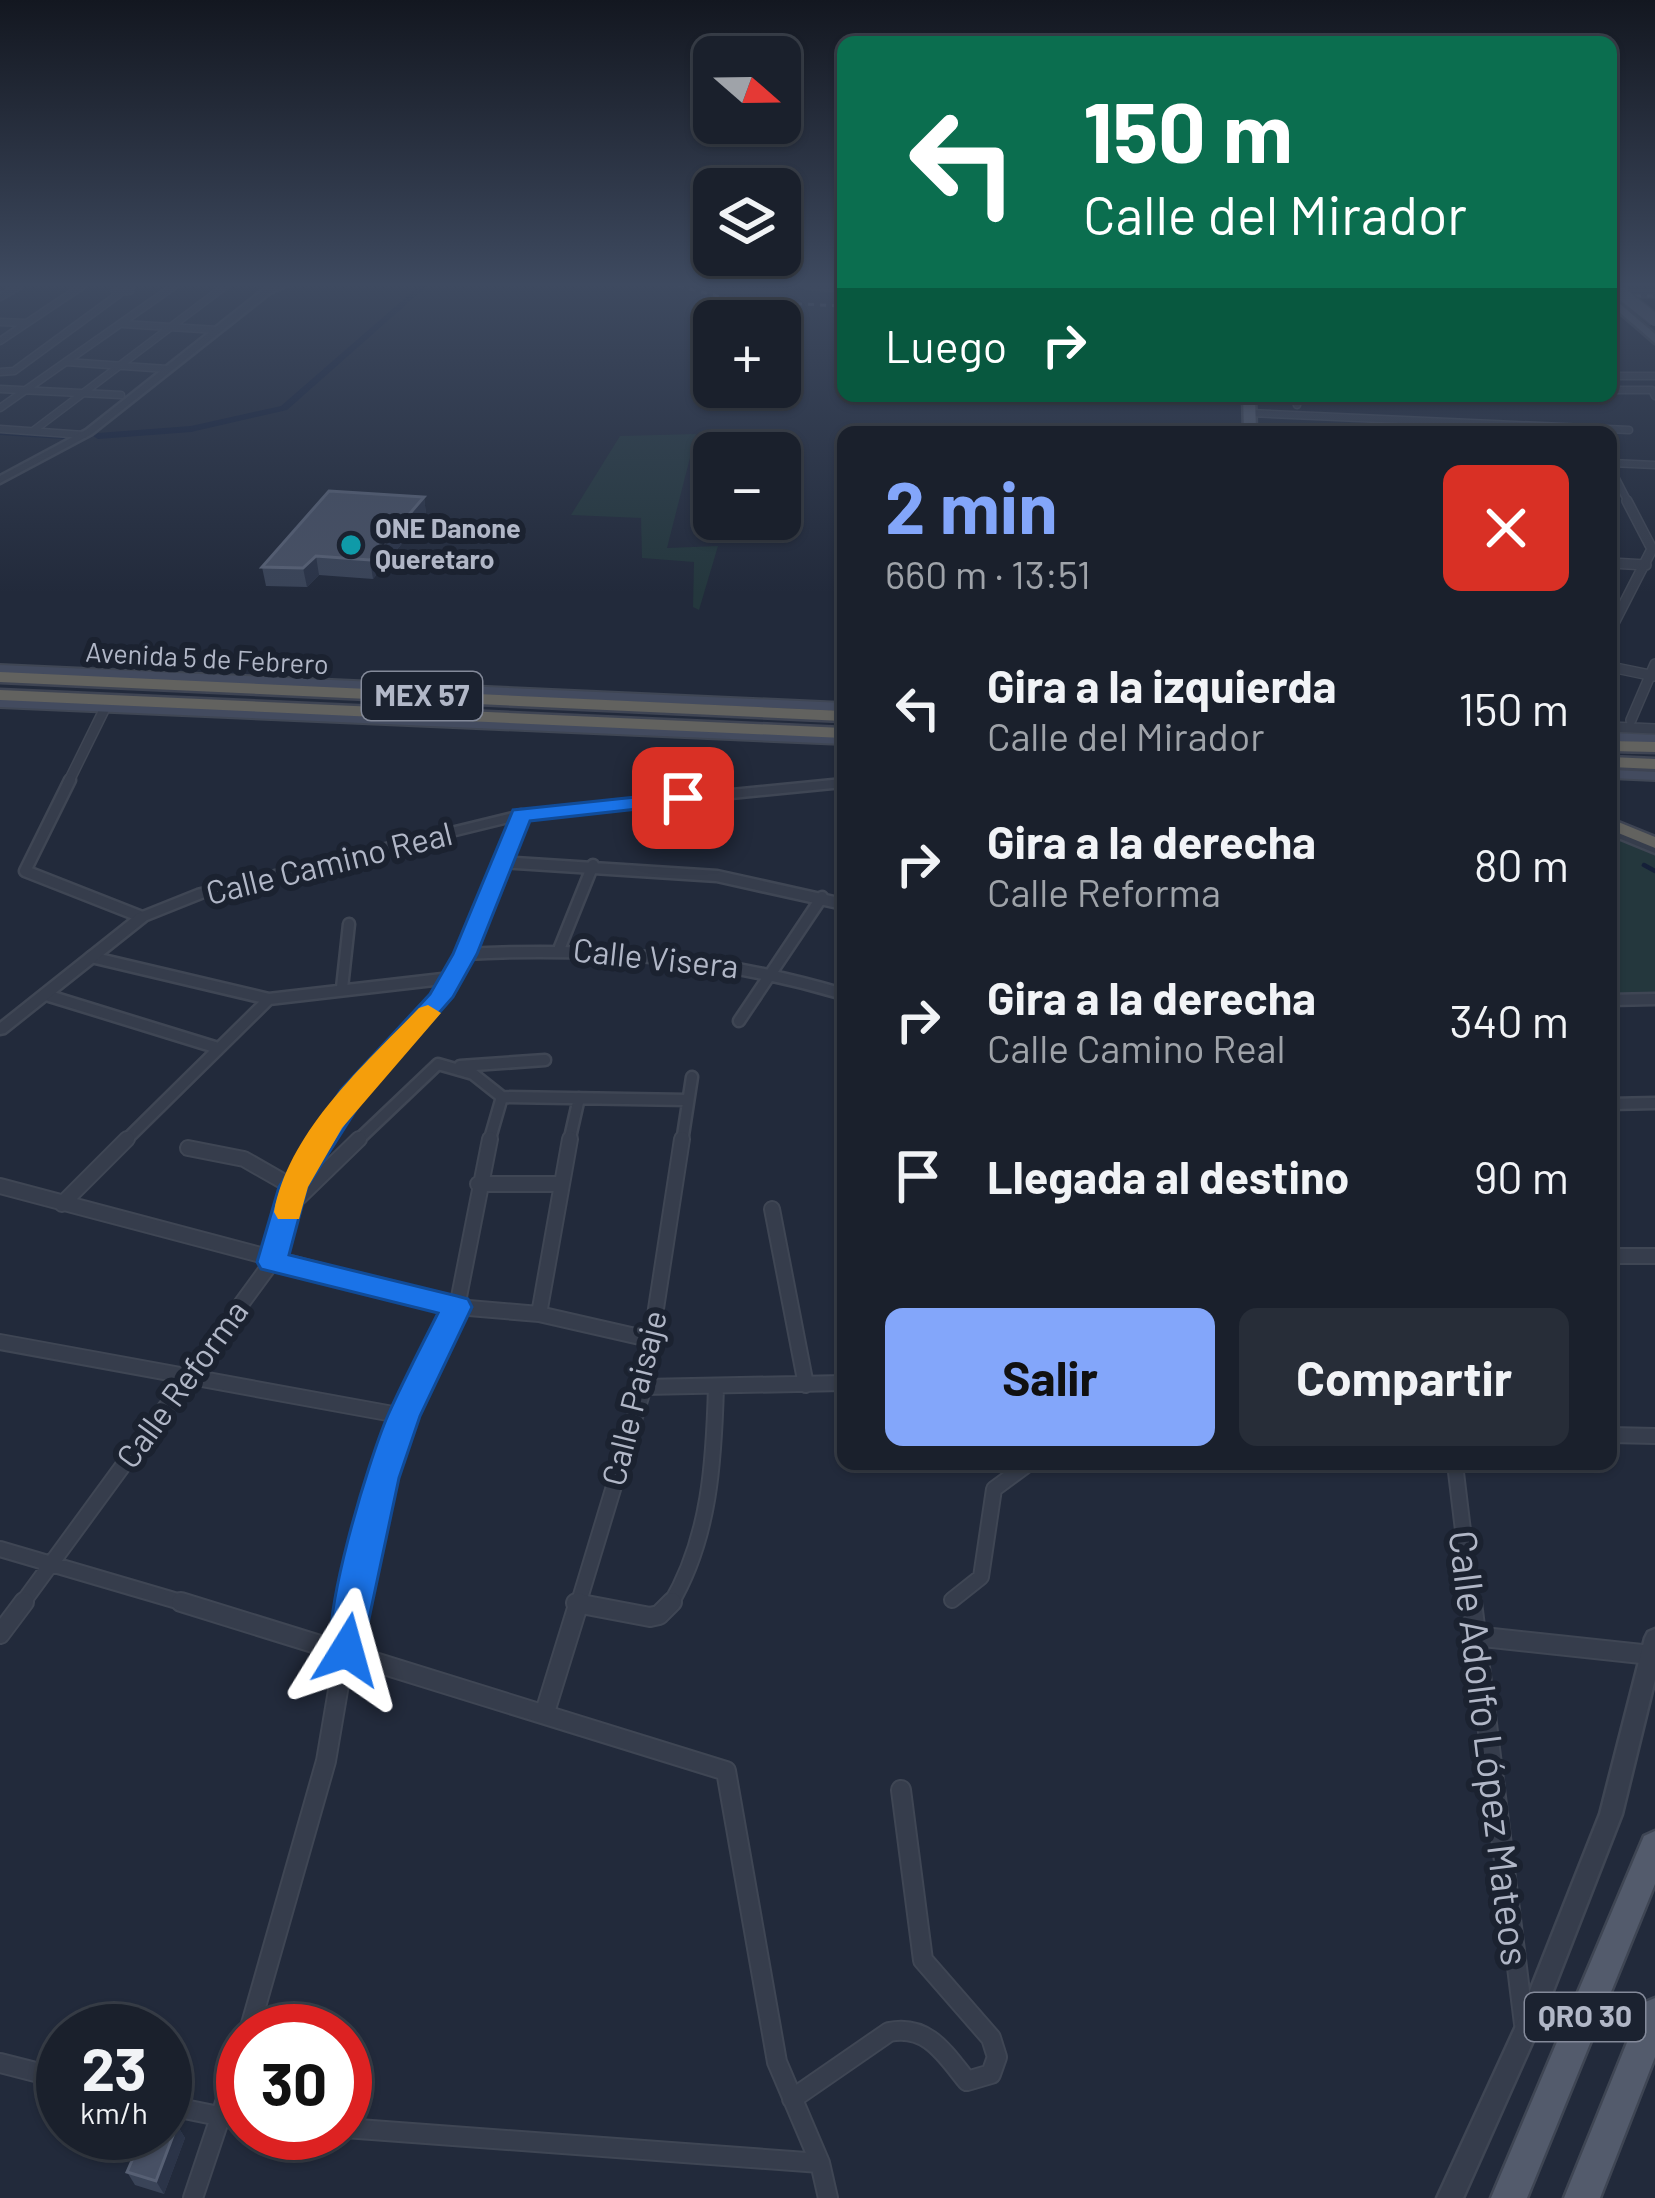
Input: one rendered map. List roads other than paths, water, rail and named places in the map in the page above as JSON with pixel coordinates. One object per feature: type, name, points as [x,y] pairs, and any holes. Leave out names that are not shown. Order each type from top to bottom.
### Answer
[{"type":"highway","name":"Avenida 5 de Febrero","points":[[0,673],[837,716]]},
{"type":"highway","points":[[360,687],[446,697]]},
{"type":"highway","name":"Avenida 5 de Febrero","points":[[0,699],[837,736]]},
{"type":"highway","points":[[678,707],[773,704]]},
{"type":"highway","points":[[413,714],[502,727]]},
{"type":"highway","points":[[660,734],[721,728]]},
{"type":"highway","points":[[1617,743],[1652,756]]},
{"type":"highway","points":[[1617,761],[1652,756]]},
{"type":"highway","points":[[1617,830],[1655,846]]},
{"type":"main road","points":[[1249,402],[1250,426]]},
{"type":"main road","name":"Avenida 5 de Febrero","points":[[0,673],[837,707]]},
{"type":"main road","name":"Avenida 5 de Febrero","points":[[0,699],[660,734],[837,736]]},
{"type":"main road","points":[[1617,771],[1652,756]]},
{"type":"main road","name":"QRO 30","points":[[1509,2194],[1655,1846]]},
{"type":"main road","name":"QRO 30","points":[[1582,2198],[1655,2014]]},
{"type":"street","points":[[0,389],[121,395]]},
{"type":"street","points":[[0,408],[28,389]]},
{"type":"street","points":[[32,431],[91,389]]},
{"type":"street","points":[[0,480],[84,435],[142,389]]},
{"type":"street","points":[[1617,390],[1653,393]]},
{"type":"street","points":[[1250,413],[1539,426]]},
{"type":"street","points":[[0,429],[84,435]]},
{"type":"street","points":[[1617,430],[1628,430]]},
{"type":"street","points":[[1617,466],[1655,465]]},
{"type":"street","points":[[1617,478],[1652,549],[1617,614]]},
{"type":"street","points":[[1617,563],[1646,565]]},
{"type":"street","points":[[1617,669],[1653,672],[1631,720]]},
{"type":"street","points":[[105,708],[25,871],[142,917]]},
{"type":"street","points":[[1617,727],[1655,729]]},
{"type":"street","name":"Calle Camino Real","points":[[0,1030],[142,917],[202,893],[521,815],[837,784]]},
{"type":"street","name":"Calle Reforma","points":[[0,1634],[272,1262],[293,1187],[351,1096],[403,1043],[465,954],[521,815]]},
{"type":"street","points":[[501,862],[593,865],[708,877],[837,902]]},
{"type":"street","points":[[560,947],[593,865]]},
{"type":"street","points":[[740,1021],[822,897]]},
{"type":"street","points":[[342,988],[349,924]]},
{"type":"street","name":"Calle Visera","points":[[465,954],[560,947],[772,970],[837,992]]},
{"type":"street","points":[[91,957],[269,999],[451,978]]},
{"type":"street","points":[[46,994],[218,1048]]},
{"type":"street","points":[[62,1204],[269,999]]},
{"type":"street","points":[[1617,1000],[1655,999]]},
{"type":"street","points":[[291,1204],[438,1064],[545,1060]]},
{"type":"street","points":[[459,1066],[490,1082],[502,1097]]},
{"type":"street","name":"Calle Paisaje","points":[[545,1712],[644,1387],[692,1077]]},
{"type":"street","points":[[502,1097],[687,1100]]},
{"type":"street","points":[[257,2004],[326,1761],[366,1538],[404,1416],[457,1307],[478,1184],[502,1097]]},
{"type":"street","points":[[539,1314],[560,1184],[580,1098]]},
{"type":"street","points":[[1617,1104],[1655,1102]]},
{"type":"street","points":[[188,1148],[224,1150],[256,1161],[293,1187]]},
{"type":"street","points":[[478,1184],[560,1184]]},
{"type":"street","points":[[0,1186],[272,1262],[457,1307],[539,1314],[653,1340]]},
{"type":"street","points":[[772,1209],[806,1385]]},
{"type":"street","points":[[1617,1256],[1655,1256]]},
{"type":"street","points":[[0,1342],[404,1416]]},
{"type":"street","points":[[644,1387],[837,1383]]},
{"type":"street","points":[[576,1603],[651,1617],[664,1615],[672,1606],[692,1555],[714,1466],[716,1386]]},
{"type":"street","points":[[1617,1435],[1655,1436]]},
{"type":"street","points":[[952,1600],[981,1577],[994,1489],[1020,1470]]},
{"type":"street","name":"Calle Adolfo López Mateos","points":[[1456,1470],[1525,2032]]},
{"type":"street","points":[[0,1549],[347,1650],[726,1771],[777,2062],[820,2163],[828,2198]]},
{"type":"street","points":[[1450,2198],[1525,2032],[1611,1814],[1653,1646],[1474,1636]]},
{"type":"street","points":[[792,2099],[889,2032],[907,2026],[925,2031],[967,2081],[991,2074],[997,2057],[991,2038],[923,1960],[902,1790]]},
{"type":"street","points":[[0,2063],[36,2072]]},
{"type":"street","points":[[372,2130],[820,2163]]},
{"type":"street","points":[[193,2198],[216,2152]]},
{"type":"waterway","points":[[98,436],[191,429],[284,408],[306,389]]},
{"type":"waterway","points":[[0,432],[78,437]]},
{"type":"waterway","points":[[1644,865],[1655,871]]},
{"type":"place","name":"ONE Danone Queretaro","points":[[351,545]]}]
